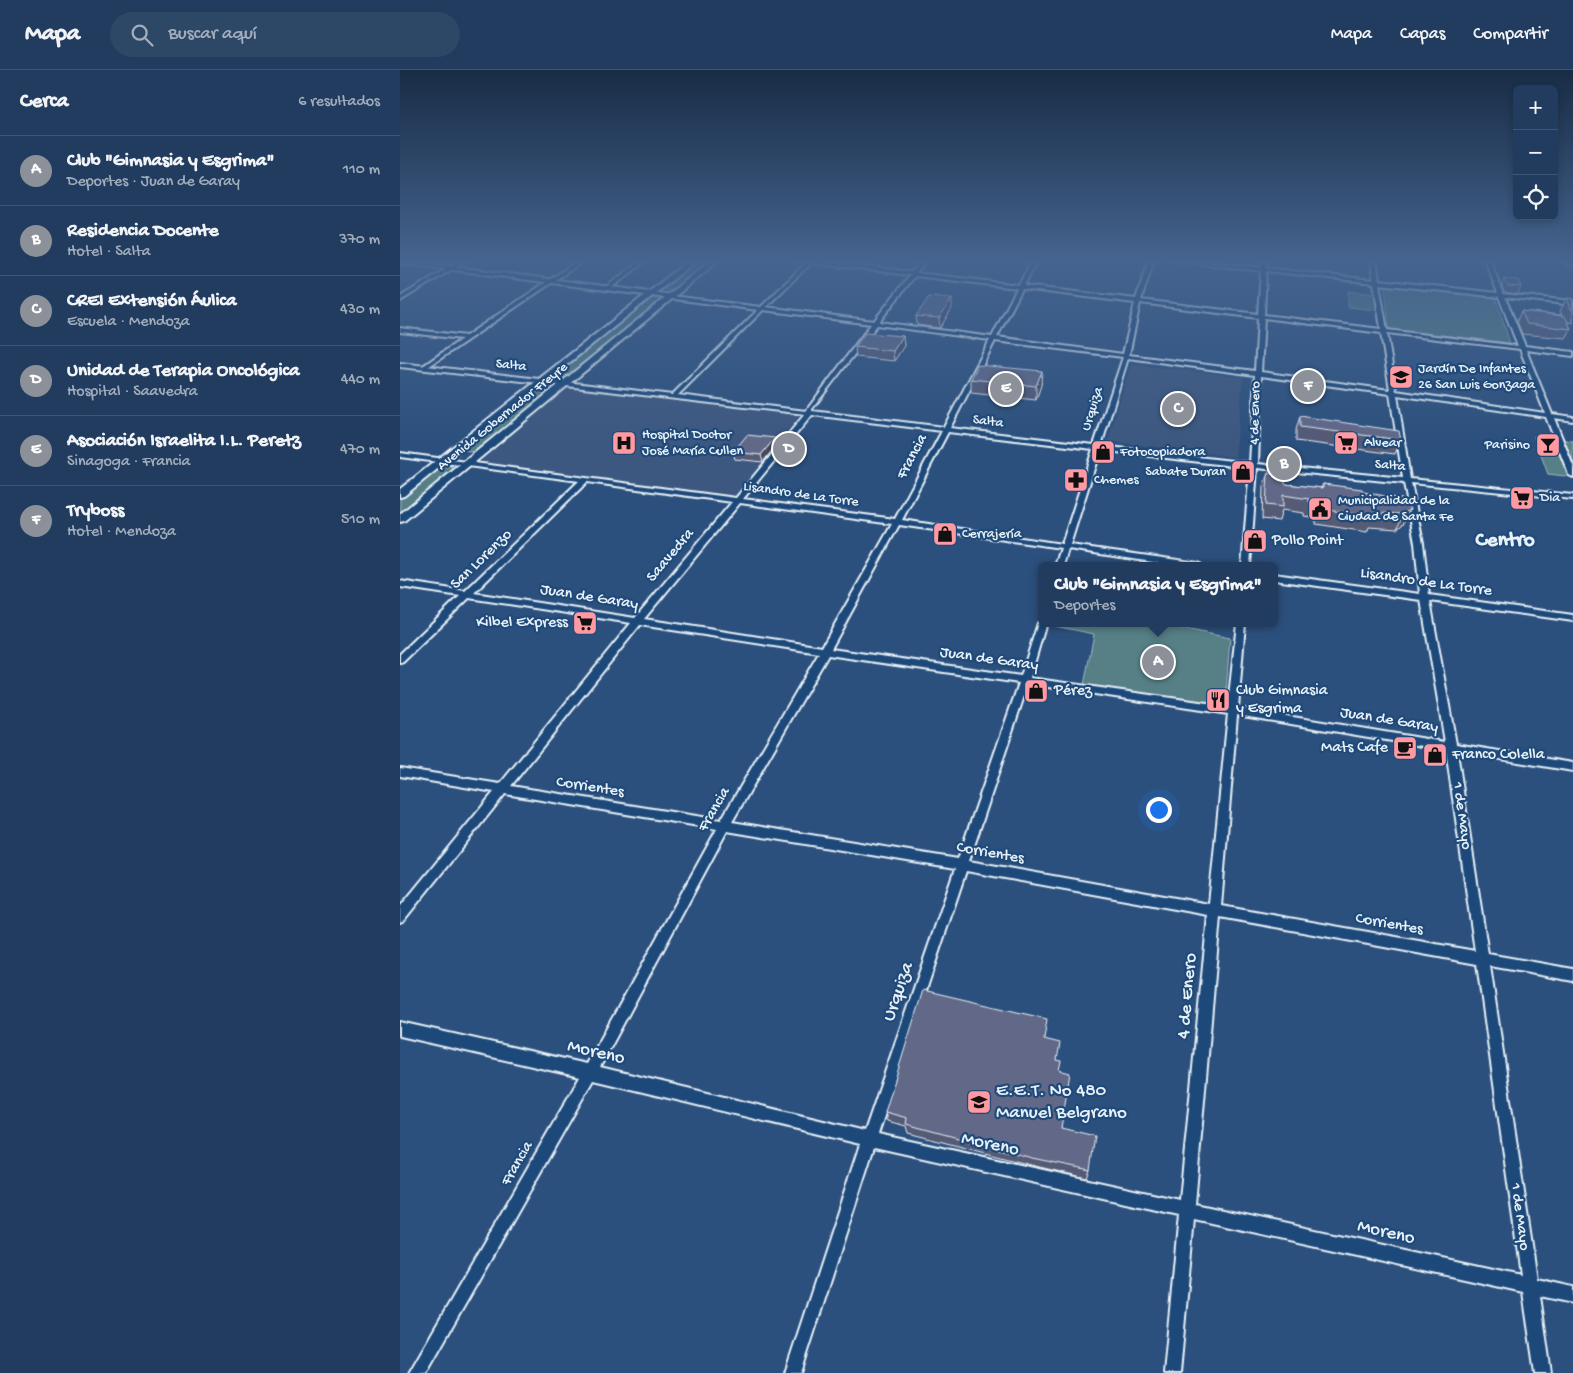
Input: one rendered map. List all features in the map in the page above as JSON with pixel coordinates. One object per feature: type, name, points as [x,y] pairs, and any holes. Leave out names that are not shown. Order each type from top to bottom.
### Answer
[{"type":"main road","name":"Avenida Gobernador Freyre","points":[[400,494],[618,321]]},
{"type":"main road","name":"Avenida Gobernador Freyre","points":[[400,519],[644,321]]},
{"type":"street","points":[[423,368],[492,321]]},
{"type":"street","points":[[674,397],[751,321]]},
{"type":"street","points":[[859,321],[1257,373],[1573,419]]},
{"type":"street","name":"Francia","points":[[417,1373],[590,1072],[724,826],[897,522],[1003,321]]},
{"type":"street","name":"Urquiza","points":[[1060,562],[1126,356],[1134,321]]},
{"type":"street","name":"4 de Enero","points":[[1246,562],[1255,466],[1257,373],[1262,321]]},
{"type":"street","points":[[1295,321],[1573,354]]},
{"type":"street","name":"1 de Mayo","points":[[1382,321],[1406,480],[1419,543],[1425,598],[1451,746],[1543,1373]]},
{"type":"street","points":[[1512,321],[1573,475]]},
{"type":"street","name":"Saavedra","points":[[400,916],[638,621],[809,414],[810,409],[875,323]]},
{"type":"street","points":[[400,330],[466,338]]},
{"type":"street","name":"Salta","points":[[400,365],[1255,466],[1573,497]]},
{"type":"street","name":"Lisandro de La Torre","points":[[400,455],[897,522],[1171,562]]},
{"type":"street","name":"San Lorenzo","points":[[400,660],[585,480]]},
{"type":"street","name":"Lisandro de La Torre","points":[[1278,577],[1573,618]]},
{"type":"street","name":"Juan de Garay","points":[[400,584],[825,651],[1234,711],[1573,767]]},
{"type":"street","name":"Urquiza","points":[[793,1373],[869,1139],[1025,680],[1041,627]]},
{"type":"street","name":"4 de Enero","points":[[1172,1373],[1241,627]]},
{"type":"street","name":"Corrientes","points":[[400,772],[962,865],[1573,975]]},
{"type":"street","name":"Moreno","points":[[400,1029],[590,1072],[869,1139],[1573,1295]]},
{"type":"shaded area","points":[[1131,364],[1243,377],[1235,457],[1108,441]]},
{"type":"shaded area","name":"Hospital Doctor José María Cullen","points":[[571,387],[796,415],[799,417],[776,445],[749,442],[736,459],[763,463],[737,495],[730,498],[484,463],[481,460],[566,388]]},
{"type":"green space","points":[[623,321],[638,321],[565,380],[551,378]]},
{"type":"green space","points":[[1388,321],[1503,321],[1510,343],[1389,329]]},
{"type":"green space","points":[[541,390],[547,392],[545,396],[478,451],[469,452],[463,449],[533,391]]},
{"type":"green space","points":[[1534,436],[1573,441],[1573,477],[1548,474]]},
{"type":"green space","points":[[451,467],[455,471],[400,515],[400,499],[438,469]]},
{"type":"green space","points":[[1060,627],[1175,627],[1230,638],[1225,706],[1084,685],[1094,634]]},
{"type":"building","points":[[1526,321],[1567,321],[1571,329],[1527,324]]},
{"type":"building","points":[[865,333],[903,336],[893,351],[855,347]]},
{"type":"building","points":[[978,365],[1042,371],[1036,386],[971,379]]},
{"type":"building","points":[[1300,416],[1399,431],[1401,440],[1300,427]]},
{"type":"building","points":[[747,435],[775,438],[761,455],[733,452]]},
{"type":"building","points":[[1268,473],[1285,475],[1285,484],[1323,488],[1323,484],[1362,489],[1363,492],[1402,499],[1410,509],[1403,514],[1373,513],[1373,517],[1321,509],[1321,503],[1283,495],[1283,507],[1266,505]]},
{"type":"building","name":"E.E.T. No 480 Manuel Belgrano","points":[[923,990],[1047,1019],[1044,1039],[1060,1043],[1057,1060],[1061,1061],[1059,1070],[1070,1073],[1061,1128],[1095,1136],[1090,1170],[1032,1158],[906,1124],[907,1118],[885,1112]]},
{"type":"place","name":"Jardín De Infantes 26 San Luis Gonzaga","points":[[1401,377]]},
{"type":"place","name":"Tryboss","points":[[1308,386]]},
{"type":"place","name":"Asociación Israelita I.L. Peretz","points":[[1006,389]]},
{"type":"place","name":"CREI Extensión Áulica","points":[[1178,409]]},
{"type":"place","name":"Hospital Doctor José María Cullen","points":[[624,443]]},
{"type":"place","name":"Alvear","points":[[1346,443]]},
{"type":"place","name":"Parisino","points":[[1548,445]]},
{"type":"place","name":"Unidad de Terapia Oncológica","points":[[789,449]]},
{"type":"place","name":"Fotocopiadora","points":[[1103,452]]},
{"type":"place","name":"Residencia Docente","points":[[1284,464]]},
{"type":"place","name":"Sabate Duran","points":[[1243,472]]},
{"type":"place","name":"Chemes","points":[[1076,480]]},
{"type":"place","name":"Dia","points":[[1522,498]]},
{"type":"place","name":"Municipalidad de la Ciudad de Santa Fe","points":[[1320,509]]},
{"type":"place","name":"Cerrajería","points":[[945,534]]},
{"type":"place","name":"Pollo Point","points":[[1255,541]]},
{"type":"place","name":"Kilbel Express","points":[[585,623]]},
{"type":"place","name":"Club \"Gimnasia y Esgrima\"","points":[[1158,662]]},
{"type":"place","name":"Pérez","points":[[1036,691]]},
{"type":"place","name":"Club Gimnasia y Esgrima","points":[[1218,700]]},
{"type":"place","name":"Mats Cafe","points":[[1405,748]]},
{"type":"place","name":"Franco Colella","points":[[1435,755]]},
{"type":"place","name":"E.E.T. No 480 Manuel Belgrano","points":[[979,1102]]},
{"type":"district","name":"Centro","points":[[1505,541]]}]
